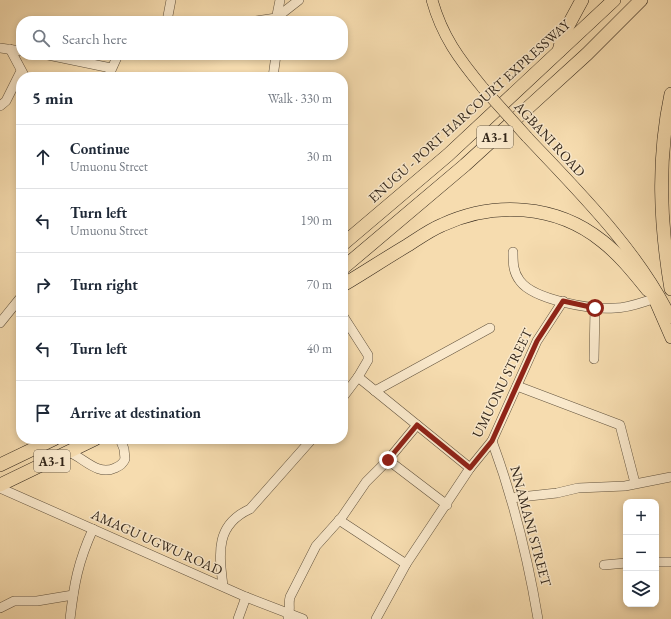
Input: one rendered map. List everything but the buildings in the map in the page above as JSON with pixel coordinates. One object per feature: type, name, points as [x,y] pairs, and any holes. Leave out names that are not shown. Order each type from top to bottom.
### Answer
[{"type":"highway","points":[[558,52],[564,35],[582,0]]},
{"type":"highway","name":"ENUGU - PORT HARCOURT EXPRESSWAY","points":[[348,240],[448,155],[614,0]]},
{"type":"highway","name":"A3-1","points":[[348,264],[466,164],[587,54],[641,0]]},
{"type":"highway","points":[[671,94],[661,156],[660,196],[665,255],[671,289]]},
{"type":"highway","points":[[348,282],[440,225],[482,211],[506,208],[546,213],[592,234],[612,249],[651,295]]},
{"type":"highway","name":"A3-1","points":[[0,465],[44,444]]},
{"type":"highway","name":"A3-1","points":[[2,485],[85,444]]},
{"type":"main road","name":"AGBANI ROAD","points":[[432,0],[444,35],[462,64],[585,199],[658,291],[671,318]]},
{"type":"main road","name":"AGBANI ROAD","points":[[644,272],[651,295],[671,338]]},
{"type":"street","points":[[168,16],[171,0]]},
{"type":"street","points":[[277,16],[280,0]]},
{"type":"street","points":[[281,16],[299,0]]},
{"type":"street","points":[[0,48],[16,50]]},
{"type":"street","points":[[10,49],[22,72]]},
{"type":"street","points":[[66,60],[110,72],[116,60]]},
{"type":"street","points":[[274,72],[275,60]]},
{"type":"street","points":[[0,106],[6,101],[16,85]]},
{"type":"street","points":[[513,252],[514,268],[520,280],[525,287],[536,293],[595,308],[628,307],[651,295]]},
{"type":"street","name":"UMUONU STREET","points":[[376,619],[406,564],[470,468],[492,441],[537,341],[563,301]]},
{"type":"street","points":[[0,324],[16,303]]},
{"type":"street","points":[[594,359],[595,308]]},
{"type":"street","points":[[348,324],[368,355],[368,360],[348,390]]},
{"type":"street","points":[[375,391],[490,328]]},
{"type":"street","points":[[358,376],[470,468]]},
{"type":"street","points":[[518,386],[620,425],[635,483]]},
{"type":"street","points":[[288,616],[288,603],[316,546],[339,520],[366,482],[388,460],[417,425]]},
{"type":"street","name":"NNAMANI STREET","points":[[492,441],[511,498],[531,576],[538,619]]},
{"type":"street","points":[[70,452],[98,470],[111,470],[119,466],[125,459],[122,444]]},
{"type":"street","points":[[223,586],[221,544],[226,527],[239,514],[250,509],[308,444]]},
{"type":"street","points":[[388,460],[446,505]]},
{"type":"street","points":[[511,498],[557,493],[578,488],[625,486],[671,477]]},
{"type":"street","name":"AMAGU UGWU ROAD","points":[[2,485],[93,529],[288,616],[303,619]]},
{"type":"street","points":[[339,520],[406,564]]},
{"type":"street","points":[[70,619],[78,567],[93,529]]},
{"type":"street","points":[[659,562],[671,562]]},
{"type":"street","points":[[604,565],[623,563]]},
{"type":"street","points":[[0,608],[14,601],[37,600],[73,595]]},
{"type":"street","points":[[238,619],[246,597]]},
{"type":"route","points":[[388,460],[417,425],[470,468],[492,441],[537,341],[563,301],[595,308]]}]
